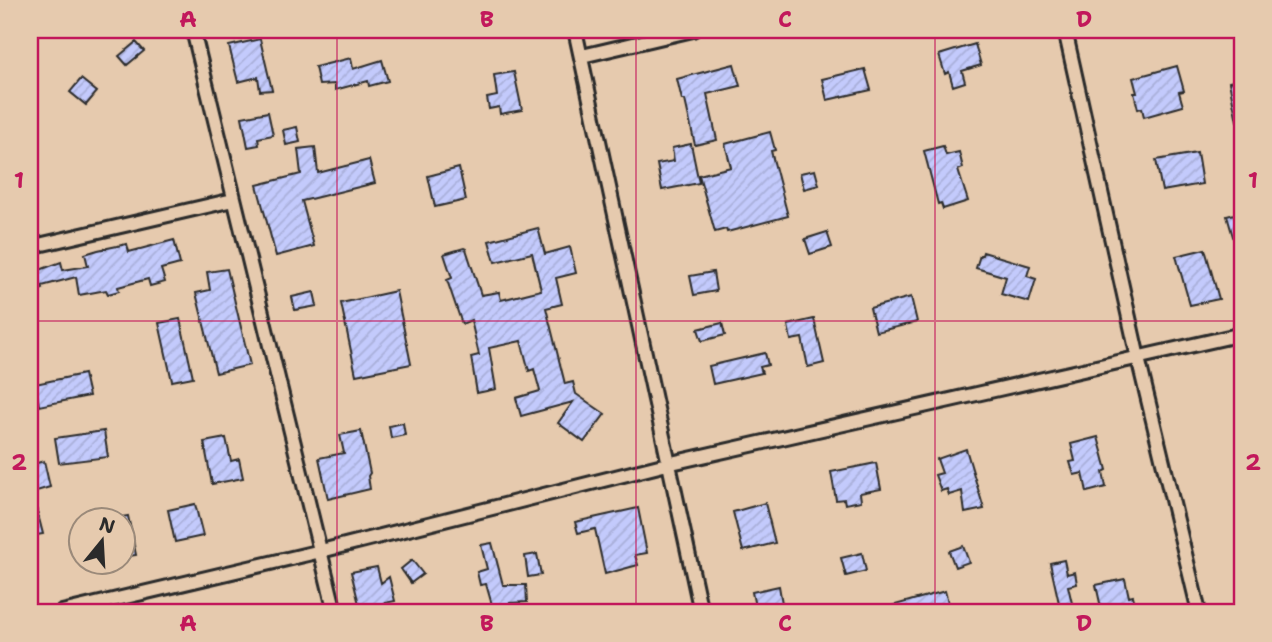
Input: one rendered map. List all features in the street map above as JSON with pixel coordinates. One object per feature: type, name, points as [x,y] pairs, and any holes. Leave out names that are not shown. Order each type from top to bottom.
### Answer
[{"type":"street","points":[[193,30],[335,612]]},
{"type":"street","points":[[575,30],[701,612]]},
{"type":"street","points":[[582,55],[693,30]]},
{"type":"street","points":[[1065,30],[1138,358],[1199,612]]},
{"type":"street","points":[[30,247],[233,200]]},
{"type":"street","points":[[62,612],[321,551],[667,464],[1242,334]]},
{"type":"building","points":[[260,39],[272,90],[260,91],[258,77],[238,82],[229,46]]},
{"type":"building","points":[[136,42],[144,51],[127,65],[119,56]]},
{"type":"building","points":[[975,44],[981,65],[962,71],[965,82],[953,86],[949,72],[945,74],[939,55]]},
{"type":"building","points":[[351,58],[353,69],[382,60],[388,81],[369,86],[368,81],[335,90],[335,84],[319,85],[315,67]]},
{"type":"building","points":[[734,64],[740,86],[707,94],[717,140],[695,145],[685,100],[682,100],[677,79]]},
{"type":"building","points":[[1177,66],[1184,91],[1179,92],[1183,106],[1144,117],[1142,108],[1138,109],[1133,78]]},
{"type":"building","points":[[865,69],[871,90],[827,100],[822,79]]},
{"type":"building","points":[[514,72],[522,110],[500,114],[499,107],[489,109],[487,98],[497,96],[494,75]]},
{"type":"building","points":[[81,79],[97,92],[86,105],[70,92]]},
{"type":"building","points":[[1242,79],[1242,121],[1237,121],[1229,82]]},
{"type":"building","points":[[268,112],[273,135],[258,138],[259,145],[248,147],[242,117]]},
{"type":"building","points":[[297,127],[300,142],[286,145],[283,130]]},
{"type":"building","points":[[770,132],[775,150],[771,151],[788,216],[727,232],[726,229],[715,232],[699,175],[731,167],[725,144]]},
{"type":"building","points":[[691,144],[699,183],[662,190],[657,164],[674,161],[672,148]]},
{"type":"building","points":[[943,146],[946,155],[959,152],[963,168],[958,170],[968,201],[943,209],[941,203],[938,204],[924,151]]},
{"type":"building","points":[[315,147],[318,173],[369,160],[375,183],[302,201],[314,246],[276,256],[257,185],[301,174],[298,149]]},
{"type":"building","points":[[1197,153],[1202,184],[1162,191],[1156,160]]},
{"type":"building","points":[[459,168],[466,200],[435,207],[428,176]]},
{"type":"building","points":[[815,170],[819,185],[804,189],[800,173]]},
{"type":"building","points":[[1242,212],[1242,257],[1239,257],[1227,216]]},
{"type":"building","points":[[538,228],[545,254],[570,247],[576,273],[556,278],[562,304],[546,308],[565,384],[573,382],[576,394],[605,414],[584,442],[558,423],[573,402],[521,416],[516,398],[540,391],[534,369],[529,371],[521,341],[489,348],[496,389],[477,393],[471,357],[479,355],[471,320],[462,324],[447,280],[452,278],[444,254],[464,248],[481,295],[499,292],[501,300],[541,290],[532,253],[495,262],[489,241]]},
{"type":"building","points":[[827,232],[832,247],[810,254],[805,239]]},
{"type":"building","points":[[174,240],[180,264],[161,269],[165,282],[150,286],[148,279],[118,287],[119,291],[108,294],[106,290],[79,295],[76,277],[42,286],[43,289],[30,294],[30,256],[37,271],[61,262],[63,270],[88,266],[85,254],[98,250],[127,244],[129,252]]},
{"type":"building","points":[[1205,249],[1219,299],[1190,305],[1176,256]]},
{"type":"building","points":[[983,252],[1030,266],[1027,276],[1036,279],[1029,302],[1001,294],[1006,277],[976,268]]},
{"type":"building","points":[[227,269],[250,365],[216,373],[196,293],[210,290],[207,272]]},
{"type":"building","points":[[713,272],[716,291],[694,295],[690,276]]},
{"type":"building","points":[[396,291],[411,364],[356,375],[341,303]]},
{"type":"building","points":[[314,292],[317,306],[295,310],[292,297]]},
{"type":"building","points":[[911,297],[917,322],[876,332],[870,308]]},
{"type":"building","points":[[180,319],[193,377],[172,381],[159,323]]},
{"type":"building","points":[[814,319],[824,363],[808,367],[802,338],[791,340],[788,325]]},
{"type":"building","points":[[722,323],[725,335],[702,341],[698,329]]},
{"type":"building","points":[[765,353],[768,365],[760,367],[762,373],[713,384],[709,366]]},
{"type":"building","points":[[84,374],[89,396],[39,406],[35,384]]},
{"type":"building","points":[[403,423],[405,435],[391,438],[389,426]]},
{"type":"building","points":[[104,431],[108,457],[59,463],[55,438]]},
{"type":"building","points":[[361,431],[370,473],[370,489],[328,499],[319,458],[344,453],[340,435]]},
{"type":"building","points":[[1098,437],[1107,470],[1103,472],[1106,487],[1087,492],[1083,473],[1074,475],[1070,462],[1075,461],[1071,444]]},
{"type":"building","points":[[226,438],[231,461],[239,459],[243,478],[212,484],[204,442]]},
{"type":"building","points":[[966,449],[984,509],[965,513],[962,491],[949,495],[947,489],[941,491],[935,475],[942,473],[937,459]]},
{"type":"building","points":[[44,461],[50,487],[30,493],[30,465]]},
{"type":"building","points":[[876,463],[881,489],[860,493],[861,501],[845,504],[844,499],[836,500],[831,472]]},
{"type":"building","points":[[34,499],[43,534],[30,536],[30,500]]},
{"type":"building","points":[[765,503],[775,543],[743,551],[733,512]]},
{"type":"building","points":[[195,504],[203,536],[175,542],[168,510]]},
{"type":"building","points":[[638,508],[647,553],[635,555],[638,565],[605,574],[595,529],[578,533],[575,522]]},
{"type":"building","points":[[492,543],[503,585],[526,585],[527,602],[510,603],[511,609],[501,612],[494,612],[486,584],[480,585],[477,572],[487,569],[481,545]]},
{"type":"building","points":[[963,546],[969,562],[955,567],[949,551]]},
{"type":"building","points":[[862,553],[866,571],[846,576],[841,558]]},
{"type":"building","points":[[537,554],[541,575],[528,577],[525,556]]},
{"type":"building","points":[[412,560],[423,574],[411,583],[401,569]]},
{"type":"building","points":[[1064,560],[1067,574],[1075,572],[1077,584],[1068,586],[1074,612],[1061,612],[1050,563]]},
{"type":"building","points":[[377,567],[381,583],[389,577],[395,601],[385,603],[388,612],[361,612],[351,572]]},
{"type":"building","points":[[1125,579],[1129,597],[1133,596],[1137,611],[1102,612],[1096,585]]},
{"type":"building","points":[[779,586],[783,609],[756,612],[752,592]]},
{"type":"building","points":[[945,591],[950,610],[881,612],[881,609]]}]
